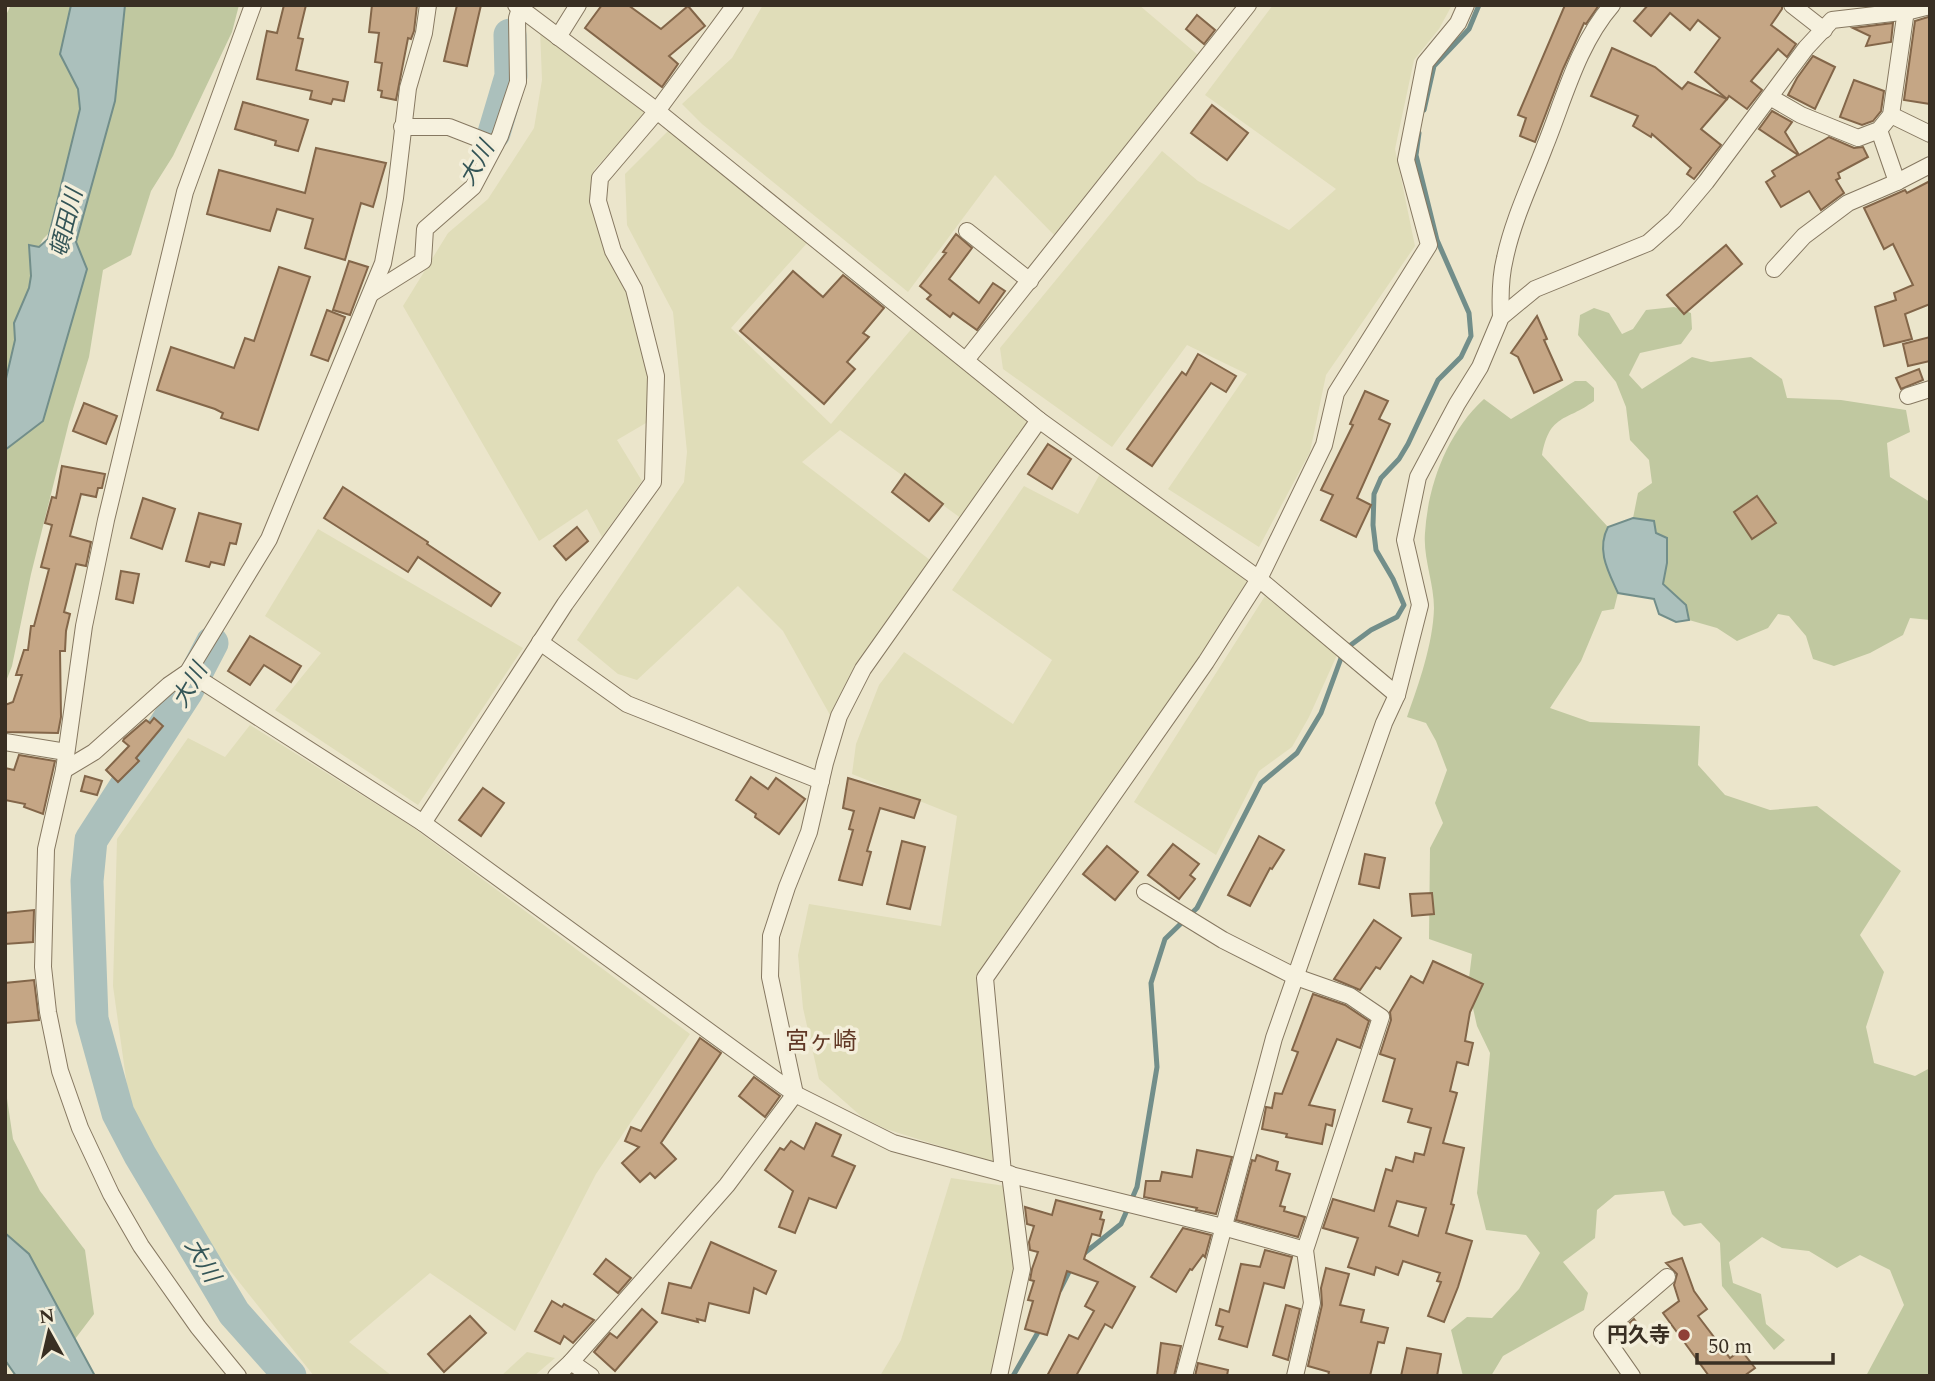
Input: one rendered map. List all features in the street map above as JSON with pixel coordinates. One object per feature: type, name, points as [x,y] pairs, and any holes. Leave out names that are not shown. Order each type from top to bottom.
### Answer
[{"type":"street","points":[[237,1376],[198,1327],[141,1246],[111,1194],[80,1128],[60,1072],[48,1012],[43,967],[46,849],[64,770],[84,626],[106,520],[185,192],[253,5]]},
{"type":"street","points":[[64,770],[94,752],[169,685],[188,672],[269,540],[372,293],[385,250],[395,198],[408,88],[424,33],[428,5]]},
{"type":"street","points":[[558,37],[578,5]]},
{"type":"street","points":[[423,823],[565,604],[653,482],[656,376],[634,289],[613,251],[598,201],[600,178],[657,111],[735,5]]},
{"type":"street","points":[[966,360],[1248,5]]},
{"type":"street","points":[[999,1376],[1022,1269],[1006,1174],[985,978],[1206,662],[1259,579],[1324,446],[1336,393],[1429,244],[1406,160],[1425,63],[1458,23],[1466,5]]},
{"type":"street","points":[[1184,1376],[1274,1038],[1384,723],[1397,695],[1420,605],[1405,540],[1418,477],[1479,367],[1501,317],[1500,284],[1505,256],[1522,206],[1586,45],[1601,18],[1612,5]]},
{"type":"street","points":[[1792,5],[1824,30]]},
{"type":"street","points":[[1501,317],[1535,289],[1648,243],[1674,220],[1706,182],[1806,48],[1832,20],[1930,6]]},
{"type":"street","points":[[372,293],[423,261],[425,229],[473,187],[495,145],[517,82],[518,7]]},
{"type":"street","points":[[518,7],[657,111],[1039,420],[1259,579],[1397,695]]},
{"type":"street","points":[[1770,97],[1801,115],[1858,138],[1879,130],[1891,115],[1909,9]]},
{"type":"street","points":[[1891,115],[1930,134]]},
{"type":"street","points":[[402,127],[449,127],[495,145]]},
{"type":"street","points":[[1879,130],[1897,182]]},
{"type":"street","points":[[1774,269],[1804,236],[1848,203],[1930,165]]},
{"type":"street","points":[[967,231],[1030,281]]},
{"type":"street","points":[[1908,396],[1930,389]]},
{"type":"street","points":[[555,1376],[571,1362],[727,1185],[795,1094],[770,976],[771,936],[809,832],[839,716],[863,669],[1039,420]]},
{"type":"street","points":[[540,642],[627,704],[821,780]]},
{"type":"street","points":[[188,672],[423,823],[795,1094],[893,1143],[1305,1250]]},
{"type":"street","points":[[5,742],[66,752]]},
{"type":"street","points":[[1145,892],[1223,940],[1296,977],[1350,996],[1381,1017],[1305,1250],[1312,1303],[1295,1376]]},
{"type":"street","points":[[1632,1376],[1602,1333],[1667,1277]]},
{"type":"street","points":[[571,1362],[591,1376]]},
{"type":"shaded area","points":[[763,5],[1139,5],[1198,55],[1054,235],[995,175],[908,292],[702,124],[682,104],[732,58]]},
{"type":"shaded area","points":[[1273,5],[1452,5],[1439,29],[1414,60],[1395,149],[1415,246],[1326,375],[1310,452],[1259,547],[1168,489],[1247,374],[1187,345],[1112,447],[1003,369],[1000,348],[1162,151],[1198,181],[1289,230],[1336,189],[1205,95]]},
{"type":"shaded area","points":[[540,29],[647,111],[594,170],[591,191],[605,248],[627,288],[649,378],[646,423],[617,440],[642,481],[602,537],[587,509],[539,541],[403,306],[448,233],[488,199],[534,128],[542,80]]},
{"type":"shaded area","points":[[669,130],[808,242],[731,328],[831,424],[914,326],[1031,420],[962,519],[840,430],[802,462],[930,560],[855,665],[830,715],[783,631],[738,586],[637,680],[618,674],[577,640],[684,482],[687,452],[673,312],[627,225],[625,174]]},
{"type":"shaded area","points":[[1101,472],[1247,581],[1189,675],[976,976],[997,1164],[886,1129],[862,1117],[819,1079],[803,1008],[798,955],[809,904],[941,926],[957,816],[852,774],[856,744],[879,685],[904,652],[1013,724],[1052,660],[952,590],[1024,486],[1078,514]]},
{"type":"shaded area","points":[[318,529],[523,648],[418,805],[275,710],[321,653],[265,616]]},
{"type":"shaded area","points":[[1265,596],[1337,655],[1292,747],[1259,771],[1216,855],[1134,802]]},
{"type":"shaded area","points":[[250,725],[411,826],[690,1034],[596,1174],[515,1331],[430,1273],[349,1342],[392,1376],[314,1376],[216,1253],[130,1107],[113,986],[117,839],[188,738],[225,757]]},
{"type":"shaded area","points":[[951,1178],[1005,1186],[1015,1267],[993,1376],[880,1376],[901,1340]]},
{"type":"shaded area","points":[[527,1352],[555,1358],[534,1376],[501,1376]]},
{"type":"green space","points":[[11,5],[71,5],[60,54],[78,89],[80,109],[50,232],[39,247],[29,245],[29,288],[14,323],[15,340],[5,383],[5,17]]},
{"type":"green space","points":[[125,5],[239,5],[232,32],[173,156],[151,191],[131,255],[103,270],[89,357],[69,422],[31,574],[12,666],[5,684],[5,450],[43,421],[76,242],[115,101]]},
{"type":"green space","points":[[1674,307],[1691,313],[1692,329],[1681,344],[1640,353],[1629,375],[1642,389],[1692,357],[1711,362],[1751,357],[1782,379],[1787,398],[1841,400],[1906,410],[1910,432],[1887,443],[1890,477],[1930,502],[1930,620],[1910,618],[1903,635],[1870,653],[1834,666],[1813,659],[1806,636],[1789,616],[1778,614],[1768,628],[1737,641],[1717,628],[1689,620],[1686,605],[1663,585],[1667,563],[1653,521],[1633,518],[1638,493],[1652,483],[1649,460],[1630,440],[1626,407],[1616,382],[1578,335],[1580,315],[1594,308],[1609,313],[1622,334],[1633,329],[1646,310]]},
{"type":"green space","points":[[1575,381],[1586,381],[1594,388],[1594,401],[1555,425],[1545,441],[1542,455],[1608,527],[1603,552],[1618,593],[1614,609],[1602,611],[1581,661],[1550,708],[1590,722],[1700,726],[1698,765],[1725,795],[1770,810],[1817,806],[1901,871],[1860,935],[1884,972],[1866,1027],[1874,1063],[1915,1076],[1930,1068],[1930,1376],[1866,1376],[1904,1305],[1890,1270],[1860,1255],[1837,1268],[1809,1251],[1782,1248],[1762,1237],[1729,1262],[1733,1283],[1761,1294],[1766,1324],[1785,1340],[1774,1350],[1722,1286],[1720,1243],[1701,1223],[1684,1226],[1672,1214],[1664,1191],[1615,1195],[1597,1210],[1595,1238],[1563,1262],[1588,1293],[1584,1310],[1503,1356],[1491,1376],[1463,1376],[1451,1330],[1467,1317],[1492,1318],[1519,1289],[1540,1253],[1526,1235],[1486,1230],[1477,1193],[1490,1053],[1477,1026],[1468,986],[1472,954],[1429,939],[1430,848],[1443,823],[1435,803],[1447,770],[1426,723],[1407,717],[1425,663],[1433,622],[1434,599],[1425,542],[1427,515],[1435,478],[1450,444],[1484,399],[1511,419]]},
{"type":"green space","points":[[5,1085],[13,1139],[40,1191],[85,1250],[94,1314],[75,1339],[29,1254],[5,1233]]},
{"type":"water","name":"頓田川","points":[[71,5],[125,5],[115,101],[76,242],[87,269],[43,421],[5,450],[5,383],[15,340],[14,323],[29,288],[29,245],[39,247],[48,239],[80,109],[78,89],[60,54]]},
{"type":"water","points":[[1633,518],[1654,521],[1656,533],[1667,538],[1667,563],[1663,584],[1686,605],[1689,620],[1676,622],[1659,614],[1654,599],[1618,593],[1605,560],[1603,544],[1608,527]]},
{"type":"water","points":[[5,1233],[29,1254],[95,1376],[16,1376],[5,1360]]},
{"type":"building","points":[[284,5],[306,5],[298,38],[303,39],[296,70],[348,82],[344,101],[333,99],[331,104],[310,99],[312,91],[257,79],[267,31],[277,33]]},
{"type":"building","points":[[372,5],[417,5],[414,31],[411,39],[408,38],[396,100],[381,97],[382,91],[378,90],[382,63],[375,62],[379,33],[369,32]]},
{"type":"building","points":[[457,5],[481,5],[467,66],[444,61]]},
{"type":"building","points":[[602,5],[628,5],[661,29],[688,6],[705,26],[669,56],[678,64],[662,87],[585,28]]},
{"type":"building","points":[[1565,5],[1599,5],[1586,24],[1584,23],[1535,142],[1520,136],[1526,118],[1518,115]]},
{"type":"building","points":[[1648,5],[1782,5],[1771,25],[1796,44],[1787,57],[1778,49],[1751,81],[1762,90],[1747,109],[1729,96],[1727,99],[1695,72],[1720,38],[1698,20],[1690,30],[1670,13],[1651,36],[1634,21]]},
{"type":"building","points":[[1197,15],[1215,30],[1204,44],[1186,29]]},
{"type":"building","points":[[1928,17],[1930,104],[1904,100],[1915,21]]},
{"type":"building","points":[[1893,23],[1891,42],[1866,46],[1870,36],[1853,28]]},
{"type":"building","points":[[1612,48],[1655,67],[1682,89],[1688,82],[1727,99],[1701,129],[1721,145],[1694,179],[1687,174],[1691,168],[1652,134],[1651,137],[1633,126],[1638,116],[1591,96]]},
{"type":"building","points":[[1813,56],[1835,67],[1815,109],[1788,95]]},
{"type":"building","points":[[1854,80],[1884,91],[1881,111],[1873,121],[1862,125],[1840,117]]},
{"type":"building","points":[[243,102],[308,120],[298,151],[275,145],[276,141],[235,129]]},
{"type":"building","points":[[1212,105],[1248,133],[1227,160],[1191,133]]},
{"type":"building","points":[[1772,111],[1792,122],[1785,132],[1799,155],[1829,137],[1854,148],[1863,147],[1868,157],[1838,173],[1840,178],[1836,180],[1844,193],[1821,210],[1809,191],[1781,207],[1766,182],[1775,176],[1772,171],[1798,155],[1759,129]]},
{"type":"building","points":[[316,148],[386,163],[373,207],[361,203],[345,260],[305,248],[313,219],[277,209],[270,231],[207,214],[219,170],[305,193]]},
{"type":"building","points":[[1930,181],[1930,304],[1905,314],[1912,339],[1884,346],[1875,307],[1896,300],[1894,293],[1913,285],[1893,244],[1884,249],[1864,208],[1905,190],[1907,193]]},
{"type":"building","points":[[956,234],[972,248],[949,279],[979,303],[993,283],[1005,291],[977,330],[953,313],[950,317],[927,299],[931,295],[920,286],[946,253],[943,252]]},
{"type":"building","points":[[1726,245],[1742,264],[1684,314],[1667,295]]},
{"type":"building","points":[[349,261],[368,267],[350,315],[333,310]]},
{"type":"building","points":[[279,267],[310,277],[258,430],[221,418],[223,413],[215,409],[157,390],[171,347],[234,368],[245,338],[254,341]]},
{"type":"building","points":[[793,271],[823,297],[843,275],[884,308],[863,333],[869,337],[847,362],[855,369],[824,404],[740,331]]},
{"type":"building","points":[[327,310],[345,317],[328,361],[311,355]]},
{"type":"building","points":[[1537,316],[1547,339],[1544,340],[1562,380],[1534,393],[1518,357],[1511,353]]},
{"type":"building","points":[[1930,337],[1930,361],[1908,366],[1903,344]]},
{"type":"building","points":[[1198,354],[1236,376],[1226,392],[1211,383],[1152,466],[1127,449],[1182,372],[1186,375]]},
{"type":"building","points":[[1919,369],[1923,380],[1901,389],[1896,378]]},
{"type":"building","points":[[1365,391],[1388,401],[1379,419],[1390,424],[1357,498],[1371,505],[1356,537],[1321,520],[1333,495],[1321,490],[1353,425],[1350,424]]},
{"type":"building","points":[[84,403],[117,416],[106,444],[73,431]]},
{"type":"building","points":[[1048,444],[1071,459],[1052,489],[1028,474]]},
{"type":"building","points":[[62,466],[105,474],[102,488],[98,488],[96,497],[81,494],[70,536],[91,542],[86,566],[76,564],[64,612],[70,614],[65,651],[60,651],[61,717],[58,733],[6,732],[5,705],[13,702],[22,675],[16,675],[24,650],[28,650],[31,626],[34,626],[49,569],[41,567],[52,525],[45,523],[52,497],[56,498]]},
{"type":"building","points":[[905,474],[943,504],[929,521],[892,492]]},
{"type":"building","points":[[343,487],[500,593],[491,606],[418,557],[408,572],[324,518]]},
{"type":"building","points":[[1757,496],[1776,523],[1752,539],[1734,512]]},
{"type":"building","points":[[143,498],[175,509],[162,549],[131,538]]},
{"type":"building","points":[[199,513],[241,524],[236,544],[230,543],[224,565],[211,562],[209,567],[186,561]]},
{"type":"building","points":[[577,527],[588,541],[566,560],[554,546]]},
{"type":"building","points":[[121,571],[139,574],[133,603],[116,599]]},
{"type":"building","points":[[250,636],[301,666],[291,682],[264,665],[250,685],[228,671]]},
{"type":"building","points":[[154,718],[163,726],[136,758],[139,761],[118,782],[106,770],[129,746],[124,739],[146,720],[150,723]]},
{"type":"building","points":[[19,755],[55,761],[43,814],[24,807],[25,804],[5,800],[5,768],[14,770]]},
{"type":"building","points":[[85,776],[102,781],[97,795],[81,791]]},
{"type":"building","points":[[751,777],[768,789],[776,778],[805,799],[779,834],[736,800]]},
{"type":"building","points":[[848,778],[920,800],[914,818],[880,808],[867,851],[871,852],[862,885],[839,880],[853,830],[849,829],[854,811],[843,808]]},
{"type":"building","points":[[483,788],[504,803],[481,836],[459,820]]},
{"type":"building","points":[[1259,836],[1284,850],[1272,869],[1270,868],[1250,906],[1228,895]]},
{"type":"building","points":[[902,841],[925,847],[910,909],[887,904]]},
{"type":"building","points":[[1173,844],[1199,864],[1190,875],[1195,879],[1179,899],[1148,875]]},
{"type":"building","points":[[1107,846],[1138,872],[1115,900],[1083,874]]},
{"type":"building","points":[[1365,854],[1385,858],[1379,888],[1359,884]]},
{"type":"building","points":[[1432,893],[1434,914],[1412,916],[1410,894]]},
{"type":"building","points":[[34,910],[33,942],[5,944],[5,913]]},
{"type":"building","points":[[1374,920],[1401,938],[1380,969],[1376,967],[1360,990],[1334,979]]},
{"type":"building","points":[[1433,961],[1483,984],[1470,1012],[1465,1041],[1473,1043],[1468,1065],[1457,1062],[1450,1091],[1457,1093],[1443,1143],[1464,1148],[1446,1233],[1472,1241],[1444,1322],[1428,1316],[1441,1282],[1437,1281],[1440,1273],[1403,1261],[1398,1275],[1376,1267],[1374,1275],[1348,1267],[1358,1238],[1323,1228],[1333,1199],[1374,1211],[1386,1169],[1392,1171],[1396,1157],[1413,1162],[1415,1153],[1424,1155],[1431,1128],[1408,1122],[1412,1109],[1383,1101],[1395,1059],[1380,1054],[1391,1020],[1390,1012],[1411,976],[1423,983]],"holes":[[[1397,1201],[1426,1208],[1418,1236],[1389,1226]]]},
{"type":"building","points":[[34,980],[39,1020],[5,1023],[5,983]]},
{"type":"building","points":[[1313,994],[1345,1005],[1369,1021],[1360,1048],[1337,1039],[1309,1105],[1335,1110],[1332,1126],[1326,1124],[1322,1144],[1262,1129],[1266,1107],[1272,1108],[1275,1093],[1282,1094],[1298,1052],[1292,1050]]},
{"type":"building","points":[[700,1038],[721,1053],[661,1143],[676,1159],[655,1178],[650,1173],[640,1182],[622,1163],[639,1147],[625,1141],[631,1127],[641,1131]]},
{"type":"building","points":[[754,1077],[780,1096],[765,1117],[739,1096]]},
{"type":"building","points":[[816,1123],[841,1135],[832,1156],[855,1166],[836,1208],[809,1198],[795,1233],[779,1227],[793,1191],[765,1170],[780,1148],[784,1150],[791,1141],[804,1149]]},
{"type":"building","points":[[1197,1150],[1232,1157],[1216,1214],[1144,1197],[1146,1181],[1160,1181],[1162,1172],[1192,1177]]},
{"type":"building","points":[[1257,1155],[1278,1162],[1276,1170],[1290,1174],[1280,1206],[1285,1207],[1284,1211],[1305,1217],[1298,1237],[1236,1220],[1252,1160],[1255,1161]]},
{"type":"building","points":[[1056,1200],[1102,1212],[1100,1219],[1104,1220],[1100,1236],[1092,1234],[1084,1259],[1135,1287],[1112,1328],[1105,1324],[1076,1376],[1047,1376],[1069,1335],[1078,1339],[1094,1311],[1085,1306],[1098,1282],[1067,1271],[1047,1335],[1025,1329],[1033,1301],[1028,1300],[1034,1281],[1030,1280],[1038,1252],[1030,1250],[1029,1242],[1034,1226],[1027,1224],[1025,1207],[1052,1215]]},
{"type":"building","points":[[1183,1228],[1211,1235],[1205,1257],[1203,1255],[1192,1270],[1190,1269],[1176,1292],[1151,1277]]},
{"type":"building","points":[[711,1242],[776,1271],[766,1294],[754,1288],[749,1313],[709,1303],[705,1321],[697,1319],[698,1322],[662,1313],[669,1283],[691,1288]]},
{"type":"building","points":[[1265,1250],[1292,1257],[1284,1288],[1264,1283],[1247,1347],[1219,1339],[1223,1327],[1216,1325],[1220,1309],[1229,1312],[1241,1264],[1260,1267]]},
{"type":"building","name":"円久寺","points":[[1682,1258],[1694,1291],[1707,1309],[1698,1316],[1730,1358],[1741,1350],[1755,1368],[1744,1376],[1709,1376],[1663,1313],[1679,1301],[1674,1285],[1677,1274],[1666,1263]]},
{"type":"building","points":[[606,1259],[631,1278],[618,1293],[594,1274]]},
{"type":"building","points":[[1326,1268],[1349,1274],[1340,1305],[1364,1310],[1361,1322],[1388,1328],[1384,1343],[1378,1342],[1370,1376],[1328,1376],[1329,1372],[1308,1366],[1322,1305],[1321,1288]]},
{"type":"building","points":[[552,1301],[562,1307],[564,1304],[594,1320],[573,1343],[564,1336],[560,1344],[535,1331]]},
{"type":"building","points":[[1286,1305],[1300,1309],[1288,1360],[1273,1355]]},
{"type":"building","points":[[642,1309],[657,1322],[615,1371],[594,1352],[610,1333],[617,1338]]},
{"type":"building","points":[[470,1316],[486,1333],[444,1372],[428,1354]]},
{"type":"building","points":[[1634,1319],[1644,1332],[1629,1345],[1619,1332]]},
{"type":"building","points":[[1161,1343],[1181,1346],[1174,1376],[1157,1376]]},
{"type":"building","points":[[1407,1348],[1441,1354],[1437,1376],[1401,1376]]},
{"type":"building","points":[[1198,1363],[1228,1370],[1227,1376],[1195,1376]]},
{"type":"waterway","points":[[1424,110],[1434,66],[1469,29],[1479,5]]},
{"type":"waterway","name":"大川","points":[[494,133],[511,76],[510,35]]},
{"type":"waterway","points":[[1082,1255],[1121,1224],[1137,1187],[1157,1067],[1151,983],[1165,939],[1197,908],[1261,783],[1297,753],[1321,713],[1344,650],[1371,630],[1397,617],[1404,605],[1376,550],[1373,525],[1374,494],[1381,478],[1399,459],[1408,444],[1438,380],[1461,357],[1471,336],[1469,313],[1437,240],[1416,155],[1419,133]]},
{"type":"waterway","name":"大川","points":[[212,643],[187,691],[91,840],[87,881],[92,1019],[118,1113],[140,1155],[234,1313],[290,1376]]},
{"type":"waterway","points":[[1060,1290],[1071,1268]]},
{"type":"waterway","points":[[1013,1376],[1041,1327]]},
{"type":"place","name":"円久寺","points":[[1684,1335]]},
{"type":"district","name":"宮ヶ崎","points":[[821,1041]]}]
